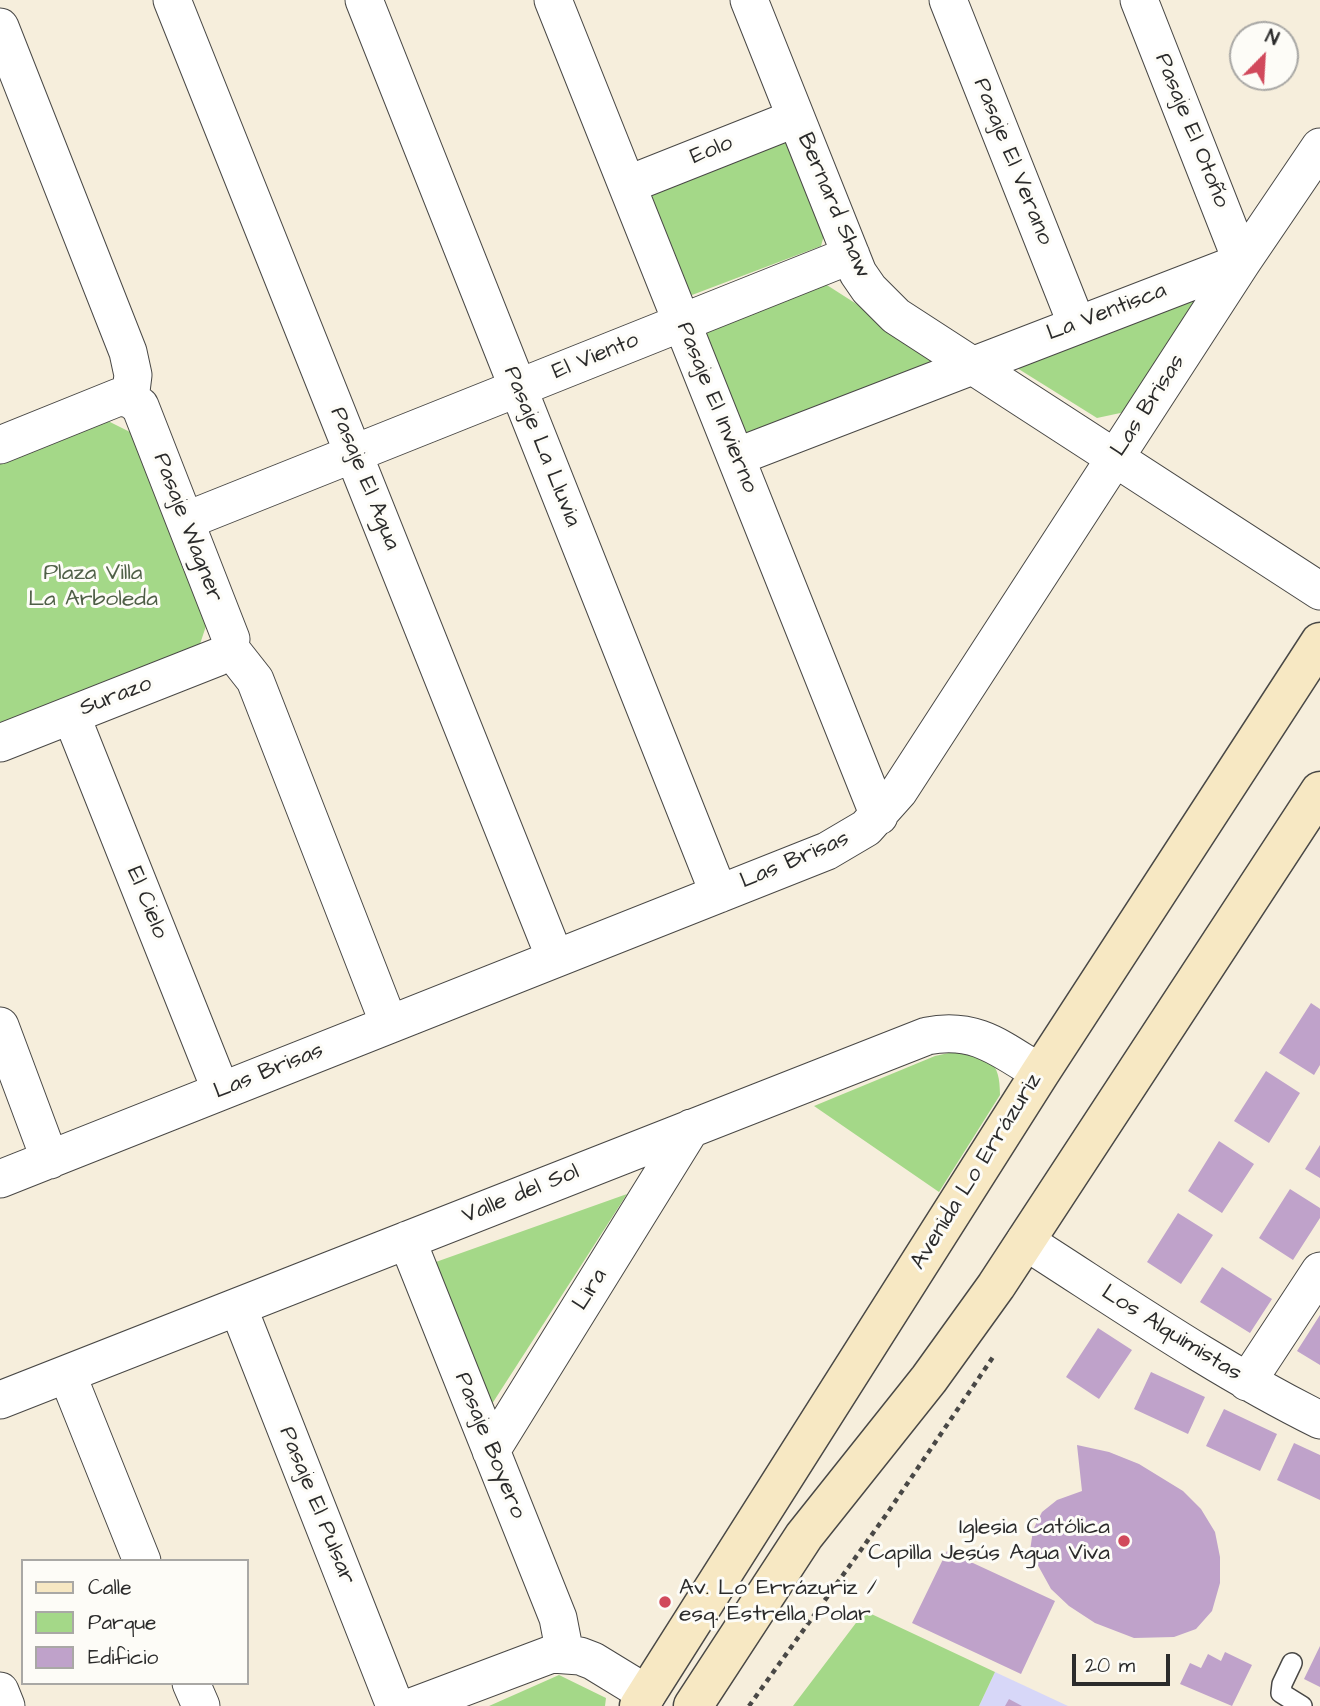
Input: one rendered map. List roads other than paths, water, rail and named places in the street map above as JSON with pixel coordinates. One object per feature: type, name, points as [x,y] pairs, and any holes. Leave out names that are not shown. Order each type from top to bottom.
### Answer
[{"type":"main road","name":"Avenida Lo Errázuriz","points":[[643,1700],[1040,1073],[1320,642]]},
{"type":"main road","points":[[693,1706],[804,1536],[929,1379],[1025,1241],[1320,791]]},
{"type":"street","name":"Pasaje El Agua","points":[[172,0],[555,958]]},
{"type":"street","name":"Pasaje La Lluvia","points":[[364,0],[719,894]]},
{"type":"street","name":"Pasaje El Invierno","points":[[553,0],[879,816]]},
{"type":"street","name":"Bernard Shaw","points":[[749,0],[858,273],[869,289],[896,316],[1116,457]]},
{"type":"street","name":"Pasaje El Verano","points":[[948,0],[1077,325]]},
{"type":"street","name":"Pasaje El Otoño","points":[[1139,0],[1242,262]]},
{"type":"street","points":[[0,27],[132,363],[133,387],[130,398],[119,397],[0,445]]},
{"type":"street","name":"Eolo","points":[[627,185],[796,118]]},
{"type":"street","name":"Las Brisas","points":[[0,1179],[840,845],[866,828],[899,791],[1242,262],[1320,147]]},
{"type":"street","name":"El Viento","points":[[185,521],[851,255]]},
{"type":"street","name":"La Ventisca","points":[[736,457],[1242,262]]},
{"type":"street","name":"Pasaje Wagner","points":[[130,398],[139,406],[185,521],[231,639],[229,647],[255,680],[389,1024]]},
{"type":"street","points":[[1116,457],[1320,591]]},
{"type":"street","name":"Surazo","points":[[0,743],[218,657],[229,647]]},
{"type":"street","name":"El Cielo","points":[[71,715],[221,1091]]},
{"type":"street","points":[[0,1026],[50,1160]]},
{"type":"street","name":"Valle del Sol","points":[[0,1400],[914,1041],[941,1033],[956,1032],[985,1039],[1040,1073]]},
{"type":"street","name":"Lira","points":[[491,1451],[691,1128]]},
{"type":"street","name":"Pasaje Boyero","points":[[407,1240],[558,1618],[565,1654]]},
{"type":"street","name":"Los Alquimistas","points":[[1025,1241],[1247,1382],[1320,1420]]},
{"type":"street","points":[[1247,1382],[1320,1270]]},
{"type":"street","name":"Pasaje El Pulsar","points":[[237,1307],[395,1706]]},
{"type":"street","points":[[67,1374],[141,1559]]},
{"type":"street","points":[[414,1706],[538,1657],[565,1654],[593,1661],[643,1700]]},
{"type":"street","points":[[192,1685],[201,1706]]},
{"type":"street","points":[[0,1691],[6,1706]]},
{"type":"lane","points":[[1292,1663],[1282,1684],[1281,1693],[1302,1706]]},
{"type":"place","name":"Iglesia Católica Capilla Jesús Agua Viva","points":[[1124,1541]]},
{"type":"place","name":"Av. Lo Errázuriz / esq. Estrella Polar","points":[[665,1602]]},
{"type":"park label","name":"Plaza Villa La Arboleda","points":[[93,587]]}]
